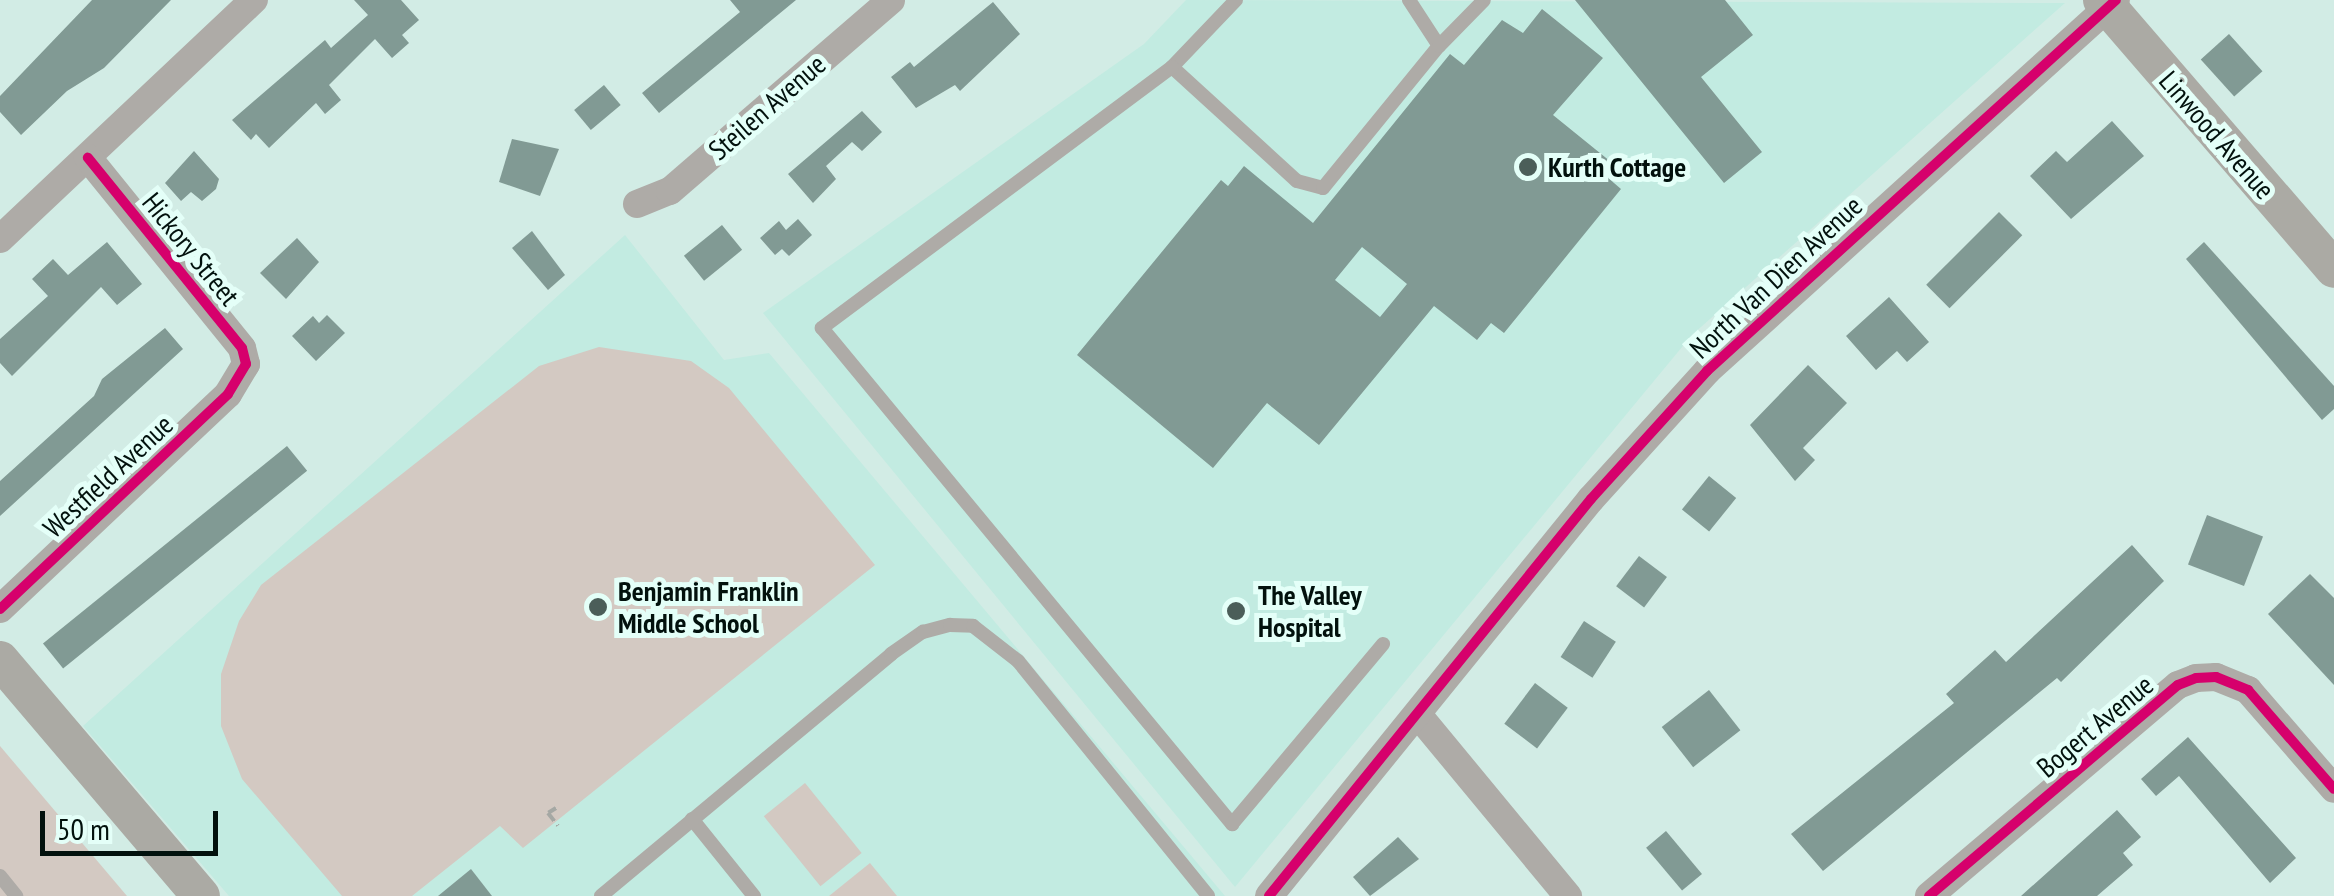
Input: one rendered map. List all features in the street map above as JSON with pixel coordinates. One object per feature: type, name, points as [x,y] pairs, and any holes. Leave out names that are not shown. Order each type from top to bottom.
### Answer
[{"type":"main road","name":"Linwood Avenue","points":[[2109,2],[2334,269]]},
{"type":"main road","points":[[0,660],[201,896]]},
{"type":"street","points":[[0,239],[254,0]]},
{"type":"street","name":"Steilen Avenue","points":[[637,204],[670,191],[891,0]]},
{"type":"street","name":"North Van Dien Avenue","points":[[1269,896],[1419,716],[1591,499],[1708,371],[2109,2]]},
{"type":"street","name":"Hickory Street","points":[[88,158],[242,348],[243,374]]},
{"type":"street","name":"Westfield Avenue","points":[[0,608],[243,374]]},
{"type":"street","name":"Bogert Avenue","points":[[1929,896],[2178,686],[2196,678],[2216,676],[2248,690],[2334,790]]},
{"type":"street","points":[[1419,716],[1568,896]]},
{"type":"lane","points":[[1236,0],[1172,68],[822,328],[1232,824],[1382,644]]},
{"type":"lane","points":[[1409,0],[1440,46]]},
{"type":"lane","points":[[1172,68],[1297,182],[1323,188],[1440,46],[1484,0]]},
{"type":"lane","points":[[601,896],[892,654],[923,632],[973,626],[1018,662],[1208,896]]},
{"type":"lane","points":[[692,819],[754,896]]},
{"type":"lane","points":[[0,876],[13,894]]},
{"type":"path","points":[[557,810],[551,817],[558,826]]},
{"type":"shaded area","name":"The Valley Hospital","points":[[1186,0],[2065,3],[1692,335],[1235,887],[763,313],[1144,44]]},
{"type":"shaded area","name":"Benjamin Franklin Middle School","points":[[625,235],[724,360],[769,353],[1225,896],[229,896],[83,726]]},
{"type":"shaded area","points":[[599,347],[691,361],[729,388],[875,565],[523,848],[500,826],[412,896],[342,896],[242,779],[221,726],[221,674],[239,621],[261,585],[539,366]]},
{"type":"shaded area","points":[[0,746],[127,896],[0,896]]},
{"type":"shaded area","points":[[805,783],[862,853],[820,886],[764,816]]},
{"type":"shaded area","points":[[870,863],[897,896],[829,896]]},
{"type":"building","points":[[92,0],[171,0],[104,68],[67,91],[21,135],[0,112],[0,96]]},
{"type":"building","points":[[354,0],[401,0],[419,20],[402,35],[409,43],[392,58],[375,39],[329,85],[341,100],[325,114],[316,103],[269,148],[256,134],[251,140],[232,120],[325,40],[331,48],[368,15]]},
{"type":"building","points":[[730,0],[796,0],[659,113],[642,93],[740,12]]},
{"type":"building","points":[[1575,0],[1725,0],[1753,35],[1701,77],[1762,152],[1724,183]]},
{"type":"building","points":[[993,2],[1020,34],[960,91],[955,85],[916,108],[891,77],[910,62],[914,67]]},
{"type":"building","points":[[1542,9],[1603,58],[1553,115],[1616,166],[1607,177],[1621,189],[1504,333],[1491,323],[1477,340],[1434,306],[1319,445],[1267,403],[1213,468],[1077,355],[1221,180],[1228,186],[1244,166],[1313,223],[1450,54],[1464,65],[1502,20],[1523,33]],"holes":[[[1362,247],[1407,284],[1380,317],[1335,280]]]},
{"type":"building","points":[[2229,34],[2262,71],[2234,97],[2201,59]]},
{"type":"building","points":[[604,85],[621,105],[591,130],[574,110]]},
{"type":"building","points":[[862,111],[882,132],[862,151],[852,142],[826,166],[836,179],[813,203],[788,174]]},
{"type":"building","points":[[2112,121],[2144,156],[2071,219],[2030,176],[2056,151],[2067,162]]},
{"type":"building","points":[[512,139],[559,149],[540,196],[499,182]]},
{"type":"building","points":[[194,151],[219,179],[216,189],[202,201],[191,192],[181,201],[165,183]]},
{"type":"building","points":[[1999,212],[2022,235],[1950,308],[1926,285]]},
{"type":"building","points":[[798,219],[812,235],[789,256],[782,249],[775,255],[760,238],[779,221],[786,230]]},
{"type":"building","points":[[722,225],[742,250],[704,281],[684,256]]},
{"type":"building","points":[[532,231],[565,275],[548,290],[512,248]]},
{"type":"building","points":[[297,238],[319,262],[286,299],[260,273]]},
{"type":"building","points":[[107,242],[142,284],[117,305],[101,287],[12,376],[0,363],[0,339],[48,296],[32,279],[53,259],[68,275]]},
{"type":"building","points":[[2204,242],[2334,386],[2334,409],[2322,420],[2186,259]]},
{"type":"building","points":[[1889,297],[1929,342],[1907,362],[1897,351],[1876,370],[1846,336]]},
{"type":"building","points":[[327,315],[345,333],[316,361],[292,336],[313,316],[319,323]]},
{"type":"building","points":[[165,328],[183,349],[0,516],[0,481],[94,396],[102,379]]},
{"type":"building","points":[[1808,365],[1847,403],[1803,448],[1815,460],[1795,481],[1750,425]]},
{"type":"building","points":[[287,446],[307,471],[63,668],[43,644]]},
{"type":"building","points":[[1709,476],[1736,498],[1709,531],[1682,509]]},
{"type":"building","points":[[2207,515],[2263,537],[2244,586],[2188,564]]},
{"type":"building","points":[[2132,545],[2164,581],[2061,682],[2057,678],[1823,871],[1791,834],[1954,703],[1946,694],[1995,650],[2006,662]]},
{"type":"building","points":[[1639,556],[1667,577],[1644,607],[1616,586]]},
{"type":"building","points":[[2310,574],[2334,598],[2334,685],[2268,614]]},
{"type":"building","points":[[1584,621],[1616,642],[1592,678],[1561,657]]},
{"type":"building","points":[[1535,683],[1568,708],[1537,748],[1504,724]]},
{"type":"building","points":[[1709,690],[1740,730],[1693,767],[1662,727]]},
{"type":"building","points":[[2188,737],[2296,858],[2270,883],[2179,776],[2156,796],[2141,779]]},
{"type":"building","points":[[2117,810],[2141,837],[2123,853],[2133,865],[2097,896],[2021,896]]},
{"type":"building","points":[[1666,831],[1702,874],[1682,891],[1646,848]]},
{"type":"building","points":[[1398,837],[1419,859],[1370,896],[1353,877]]},
{"type":"building","points":[[471,869],[492,896],[438,896]]},
{"type":"cycle path","points":[[1269,896],[1591,499],[1707,371],[2116,0]]},
{"type":"cycle path","points":[[0,609],[228,394],[246,364],[242,348],[88,158]]},
{"type":"cycle path","points":[[1929,896],[2178,685],[2196,678],[2216,677],[2248,690],[2334,789]]},
{"type":"place","name":"Kurth Cottage","points":[[1528,167]]},
{"type":"place","name":"Benjamin Franklin Middle School","points":[[598,607]]},
{"type":"place","name":"The Valley Hospital","points":[[1236,611]]}]
